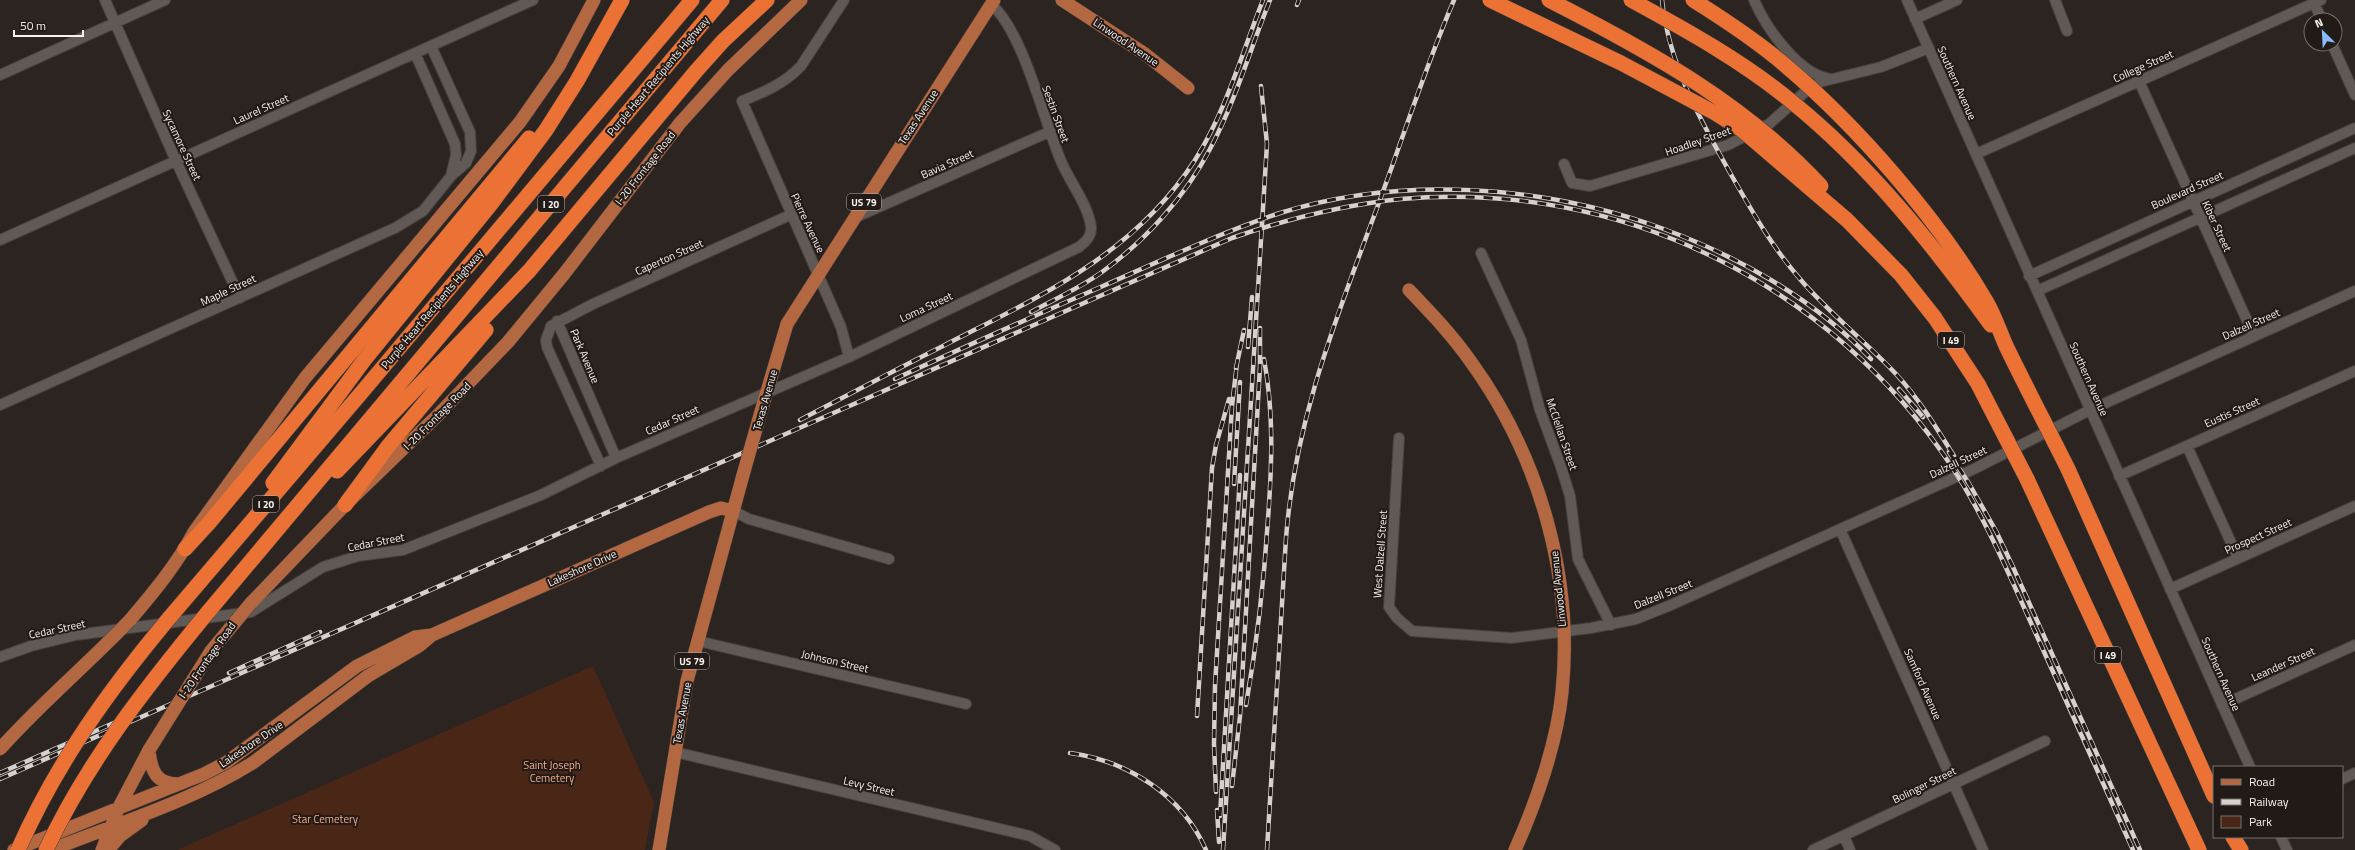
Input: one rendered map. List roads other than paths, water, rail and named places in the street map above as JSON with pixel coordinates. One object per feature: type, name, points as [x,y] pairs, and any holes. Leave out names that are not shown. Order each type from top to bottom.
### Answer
[{"type":"highway","points":[[193,590],[365,359],[491,204],[528,155],[562,106],[622,0]]},
{"type":"highway","name":"Purple Heart Recipients Highway","points":[[18,850],[50,785],[91,717],[122,675],[692,0]]},
{"type":"highway","name":"Purple Heart Recipients Highway","points":[[46,850],[65,812],[106,744],[157,674],[252,558],[722,0]]},
{"type":"highway","points":[[742,23],[759,0]]},
{"type":"highway","points":[[345,504],[389,445],[489,326],[529,271],[697,70],[742,23],[768,0]]},
{"type":"highway","points":[[1490,0],[1621,63],[1715,112],[1742,130],[1847,220]]},
{"type":"highway","points":[[1549,0],[1672,66],[1743,115],[1806,170],[1828,194],[1847,220]]},
{"type":"highway","points":[[1631,0],[1675,24],[1745,68],[1792,101],[1816,122],[1872,176],[1904,213],[2007,347]]},
{"type":"highway","points":[[1693,0],[1725,20],[1785,66],[1868,147],[1946,241],[1987,302],[2007,347],[2068,469],[2213,794]]},
{"type":"highway","points":[[185,549],[532,135],[598,44]]},
{"type":"highway","name":"I 49","points":[[1847,220],[1900,275],[1944,330],[1978,384],[2027,480],[2199,850]]},
{"type":"highway","points":[[252,558],[529,271]]},
{"type":"highway","points":[[2190,830],[2192,850]]},
{"type":"highway","points":[[2232,838],[2237,850]]},
{"type":"highway","points":[[2233,838],[2241,850]]},
{"type":"main road","points":[[0,749],[28,719],[104,648],[130,620],[185,549],[194,532],[305,378],[520,122],[559,66],[594,0]]},
{"type":"main road","name":"I-20 Frontage Road","points":[[102,850],[118,809],[149,750],[211,651],[251,603],[345,504],[438,415],[508,342],[564,274],[680,123],[728,70],[801,0]]},
{"type":"main road","name":"Linwood Avenue","points":[[1062,0],[1145,54],[1188,88]]},
{"type":"main road","name":"Texas Avenue","points":[[659,850],[687,681],[766,392],[787,324],[993,2]]},
{"type":"main road","name":"Linwood Avenue","points":[[1409,290],[1441,324],[1471,362],[1497,403],[1520,446],[1548,524],[1555,550],[1560,582],[1563,632],[1562,692],[1538,793],[1515,850]]},
{"type":"main road","name":"Lakeshore Drive","points":[[51,850],[209,787],[254,762],[368,676],[419,646],[432,635],[709,512],[721,508],[733,511]]},
{"type":"main road","name":"Lakeshore Drive","points":[[13,850],[180,784],[227,762],[248,749],[372,657],[415,637],[432,635]]},
{"type":"main road","points":[[149,750],[150,762],[157,777],[169,784],[180,784]]},
{"type":"main road","points":[[108,850],[134,824],[169,803]]},
{"type":"street","name":"Sycamore Street","points":[[105,0],[176,161],[240,298]]},
{"type":"street","points":[[0,75],[165,0]]},
{"type":"street","name":"Laurel Street","points":[[0,240],[533,0]]},
{"type":"street","name":"Pierre Avenue","points":[[844,0],[801,66],[793,74],[775,87],[742,101],[790,215],[844,333],[849,357]]},
{"type":"street","points":[[1754,0],[1774,33],[1798,60],[1812,73],[1831,79]]},
{"type":"street","name":"Southern Avenue","points":[[1907,0],[2029,276],[2250,766]]},
{"type":"street","points":[[1915,19],[1957,0]]},
{"type":"street","points":[[2056,0],[2067,32]]},
{"type":"street","points":[[2317,1],[2320,12]]},
{"type":"street","name":"College Street","points":[[1976,154],[2317,1]]},
{"type":"street","name":"Sestin Street","points":[[993,2],[1002,14],[1020,51],[1062,164],[1088,216],[1091,227],[1090,236]]},
{"type":"street","points":[[431,46],[472,138],[471,151],[466,163],[452,176]]},
{"type":"street","name":"Hoadley Street","points":[[1564,164],[1572,183],[1590,186],[1686,159],[1728,145],[1769,124],[1805,92],[1820,82],[1887,65],[1929,48]]},
{"type":"street","points":[[2336,52],[2355,95]]},
{"type":"street","points":[[415,53],[455,144],[456,160],[452,176]]},
{"type":"street","name":"Kiber Street","points":[[2139,81],[2254,336]]},
{"type":"street","name":"Boulevard Street","points":[[2029,276],[2355,128]]},
{"type":"street","name":"Bavia Street","points":[[854,218],[1050,132]]},
{"type":"street","points":[[2037,291],[2355,148]]},
{"type":"street","name":"Maple Street","points":[[0,405],[415,218],[452,176]]},
{"type":"street","name":"Caperton Street","points":[[557,321],[790,215]]},
{"type":"street","name":"Loma Street","points":[[766,392],[849,357],[1067,254],[1084,244],[1090,236]]},
{"type":"street","name":"McClellan Street","points":[[1481,253],[1521,340],[1540,410],[1570,496],[1578,558],[1611,625]]},
{"type":"street","name":"Dalzell Street","points":[[1563,632],[1611,625],[1671,605],[1974,469],[2090,410],[2355,291]]},
{"type":"street","name":"Park Avenue","points":[[601,466],[547,347],[547,332],[557,321],[616,458]]},
{"type":"street","name":"Eustis Street","points":[[2120,476],[2355,370]]},
{"type":"street","name":"Cedar Street","points":[[0,657],[31,646],[76,635],[251,612],[331,563],[413,547],[546,493],[616,458],[766,392]]},
{"type":"street","name":"West Dalzell Street","points":[[1399,438],[1389,608],[1397,618],[1412,631],[1512,638],[1563,632]]},
{"type":"street","points":[[2187,446],[2238,558]]},
{"type":"street","name":"Prospect Street","points":[[2170,589],[2355,506]]},
{"type":"street","points":[[733,511],[749,519],[889,559]]},
{"type":"street","name":"Samford Avenue","points":[[1840,529],[1983,850]]},
{"type":"street","name":"Johnson Street","points":[[698,641],[966,704]]},
{"type":"street","name":"Leander Street","points":[[2222,705],[2355,645]]},
{"type":"street","name":"Bolinger Street","points":[[1813,850],[2045,740]]},
{"type":"street","name":"Levy Street","points":[[675,752],[1030,836],[1056,850]]},
{"type":"street","points":[[2343,779],[2355,773]]},
{"type":"street","points":[[1844,836],[1850,850]]},
{"type":"street","points":[[2281,838],[2287,850]]},
{"type":"railway","points":[[800,420],[1049,290],[1082,270],[1114,247],[1144,222],[1171,193],[1195,160],[1206,141],[1225,102],[1263,0]]},
{"type":"railway","points":[[1031,312],[1094,278],[1102,272],[1149,232],[1176,201],[1200,167],[1219,131],[1235,94],[1270,0]]},
{"type":"railway","points":[[1297,5],[1299,0]]},
{"type":"railway","points":[[1267,850],[1286,538],[1298,454],[1318,374],[1331,335],[1423,80],[1454,0]]},
{"type":"railway","points":[[1662,0],[1672,48],[1688,92],[1721,157],[1764,230],[1790,267],[1811,291],[1896,374],[1912,393],[1954,456]]},
{"type":"railway","points":[[1223,850],[1267,144],[1261,86]]},
{"type":"railway","points":[[895,379],[1213,238],[1280,213],[1326,201],[1374,193],[1423,190],[1472,190],[1520,194],[1569,202],[1616,213],[1661,228],[1718,252],[1774,282],[1825,317],[1849,337],[1871,359]]},
{"type":"railway","points":[[0,779],[1232,238],[1294,219],[1358,205],[1401,199],[1483,198],[1563,207],[1640,227],[1714,257],[1782,297],[1846,345],[1903,402],[1952,467],[1987,528],[2017,591],[2133,850]]},
{"type":"railway","points":[[1248,347],[1252,297]]},
{"type":"railway","points":[[1232,786],[1240,716],[1260,366],[1260,328]]},
{"type":"railway","points":[[1236,368],[1244,330]]},
{"type":"railway","points":[[1246,705],[1254,659],[1262,589],[1270,479],[1271,419],[1264,359]]},
{"type":"railway","points":[[1216,792],[1214,744],[1215,686],[1232,406],[1237,363]]},
{"type":"railway","points":[[1234,484],[1240,382]]},
{"type":"railway","points":[[1899,389],[1923,417]]},
{"type":"railway","points":[[1197,716],[1212,468],[1216,445],[1229,399]]},
{"type":"railway","points":[[1949,452],[1969,484]]},
{"type":"railway","points":[[1220,816],[1240,475]]},
{"type":"railway","points":[[1967,480],[1996,531],[2013,567],[2140,850]]},
{"type":"railway","points":[[229,673],[320,632]]},
{"type":"railway","points":[[0,773],[125,718]]},
{"type":"railway","points":[[1070,753],[1092,757],[1112,764],[1151,784],[1168,797],[1183,813],[1196,830],[1206,850]]},
{"type":"railway","points":[[1217,810],[1219,842]]},
{"type":"park label","name":"Saint Joseph Cemetery","points":[[552,771]]},
{"type":"park label","name":"Star Cemetery","points":[[325,819]]}]
